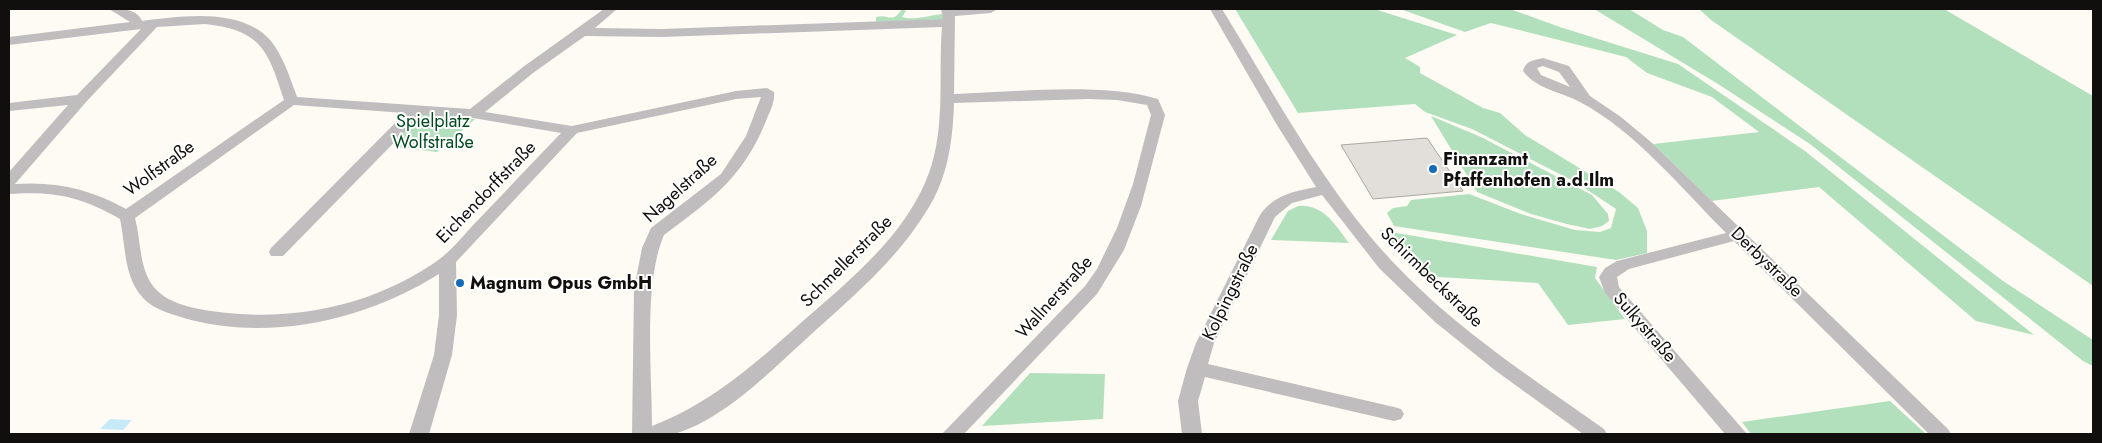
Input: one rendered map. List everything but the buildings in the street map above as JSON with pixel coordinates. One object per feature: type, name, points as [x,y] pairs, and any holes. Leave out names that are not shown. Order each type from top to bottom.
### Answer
[{"type":"street","points":[[115,9],[135,18],[137,25]]},
{"type":"street","points":[[9,41],[153,23],[207,22],[246,28],[267,44],[279,66],[291,101],[473,114],[528,70],[583,32],[610,9]]},
{"type":"street","points":[[583,32],[662,33],[948,15],[991,9]]},
{"type":"street","name":"Schirmbeckstraße","points":[[1216,9],[1326,190],[1370,248],[1417,295],[1482,352],[1597,434]]},
{"type":"street","name":"Schmellerstraße","points":[[652,434],[709,408],[744,383],[839,300],[892,248],[919,209],[937,172],[945,135],[948,15]]},
{"type":"street","points":[[9,181],[81,99],[153,23]]},
{"type":"street","name":"Nagelstraße","points":[[642,434],[643,290],[650,248],[657,232],[698,202],[727,177],[754,136],[768,100],[768,92],[714,99]]},
{"type":"street","name":"Wallnerstraße","points":[[946,99],[1064,95],[1138,97],[1153,102],[1158,115],[1138,196],[1107,269],[1091,290],[952,434]]},
{"type":"street","points":[[9,108],[81,99]]},
{"type":"street","name":"Eichendorffstraße","points":[[473,114],[572,130],[714,99]]},
{"type":"street","name":"Derbystraße","points":[[1585,99],[1641,140],[1941,434]]},
{"type":"street","name":"Wolfstraße","points":[[291,101],[127,216],[134,264],[140,281],[149,293],[161,302],[189,313],[222,320],[282,322],[325,316],[364,304],[404,287],[448,262]]},
{"type":"street","points":[[277,252],[418,109]]},
{"type":"street","name":"Eichendorffstraße","points":[[419,434],[443,355],[448,315],[448,262],[572,130]]},
{"type":"street","points":[[9,189],[42,188],[81,192],[127,216]]},
{"type":"street","name":"Kolpingstraße","points":[[1192,434],[1188,401],[1196,368],[1218,313],[1272,210],[1284,199],[1326,190]]},
{"type":"street","name":"Sulkystraße","points":[[1737,434],[1612,289],[1608,277],[1610,272],[1622,265],[1738,234]]},
{"type":"street","points":[[1196,368],[1394,414]]},
{"type":"green space","points":[[902,9],[906,11],[902,17],[906,18],[942,14],[944,19],[876,22],[876,17],[893,18]]},
{"type":"green space","points":[[1235,9],[1374,9],[1457,35],[1405,58],[1420,67],[1420,73],[1483,108],[1500,113],[1525,135],[1619,192],[1638,208],[1647,231],[1647,253],[1616,260],[1394,226],[1387,213],[1393,208],[1407,206],[1411,200],[1469,194],[1521,214],[1575,230],[1600,232],[1611,228],[1616,209],[1577,183],[1472,129],[1425,112],[1415,104],[1298,113]]},
{"type":"green space","points":[[1400,9],[1510,9],[1560,27],[1678,64],[1805,151],[2034,335],[1976,321],[1819,187],[1712,201],[1653,144],[1759,132],[1712,97],[1647,73],[1626,57],[1491,23],[1465,32]]},
{"type":"green space","points":[[1594,9],[1629,9],[1663,30],[1683,37],[2003,281],[2093,340],[2093,366],[2083,361],[1810,144],[1718,84]]},
{"type":"green space","points":[[1699,9],[1944,9],[2093,96],[2093,286],[1711,20]]},
{"type":"green space","name":"Spielplatz Wolfstraße","points":[[433,113],[475,119],[437,152],[398,147],[404,141],[388,139],[418,116]]},
{"type":"green space","points":[[1431,116],[1481,137],[1592,195],[1608,214],[1609,221],[1602,226],[1590,229],[1567,224],[1531,214],[1477,192]]},
{"type":"green space","points":[[1298,206],[1315,208],[1322,212],[1334,223],[1349,243],[1271,240],[1288,211]]},
{"type":"green space","points":[[1379,230],[1597,267],[1595,278],[1625,319],[1568,325],[1538,283],[1422,276]]},
{"type":"green space","points":[[1030,373],[1105,374],[1103,419],[982,426]]},
{"type":"green space","points":[[1890,401],[1926,434],[1751,434],[1742,422]]},
{"type":"water","points":[[110,419],[132,420],[123,430],[100,429]]},
{"type":"place","name":"Finanzamt Pfaffenhofen a.d.Ilm","points":[[1433,169]]},
{"type":"place","name":"Magnum Opus GmbH","points":[[460,283]]}]
